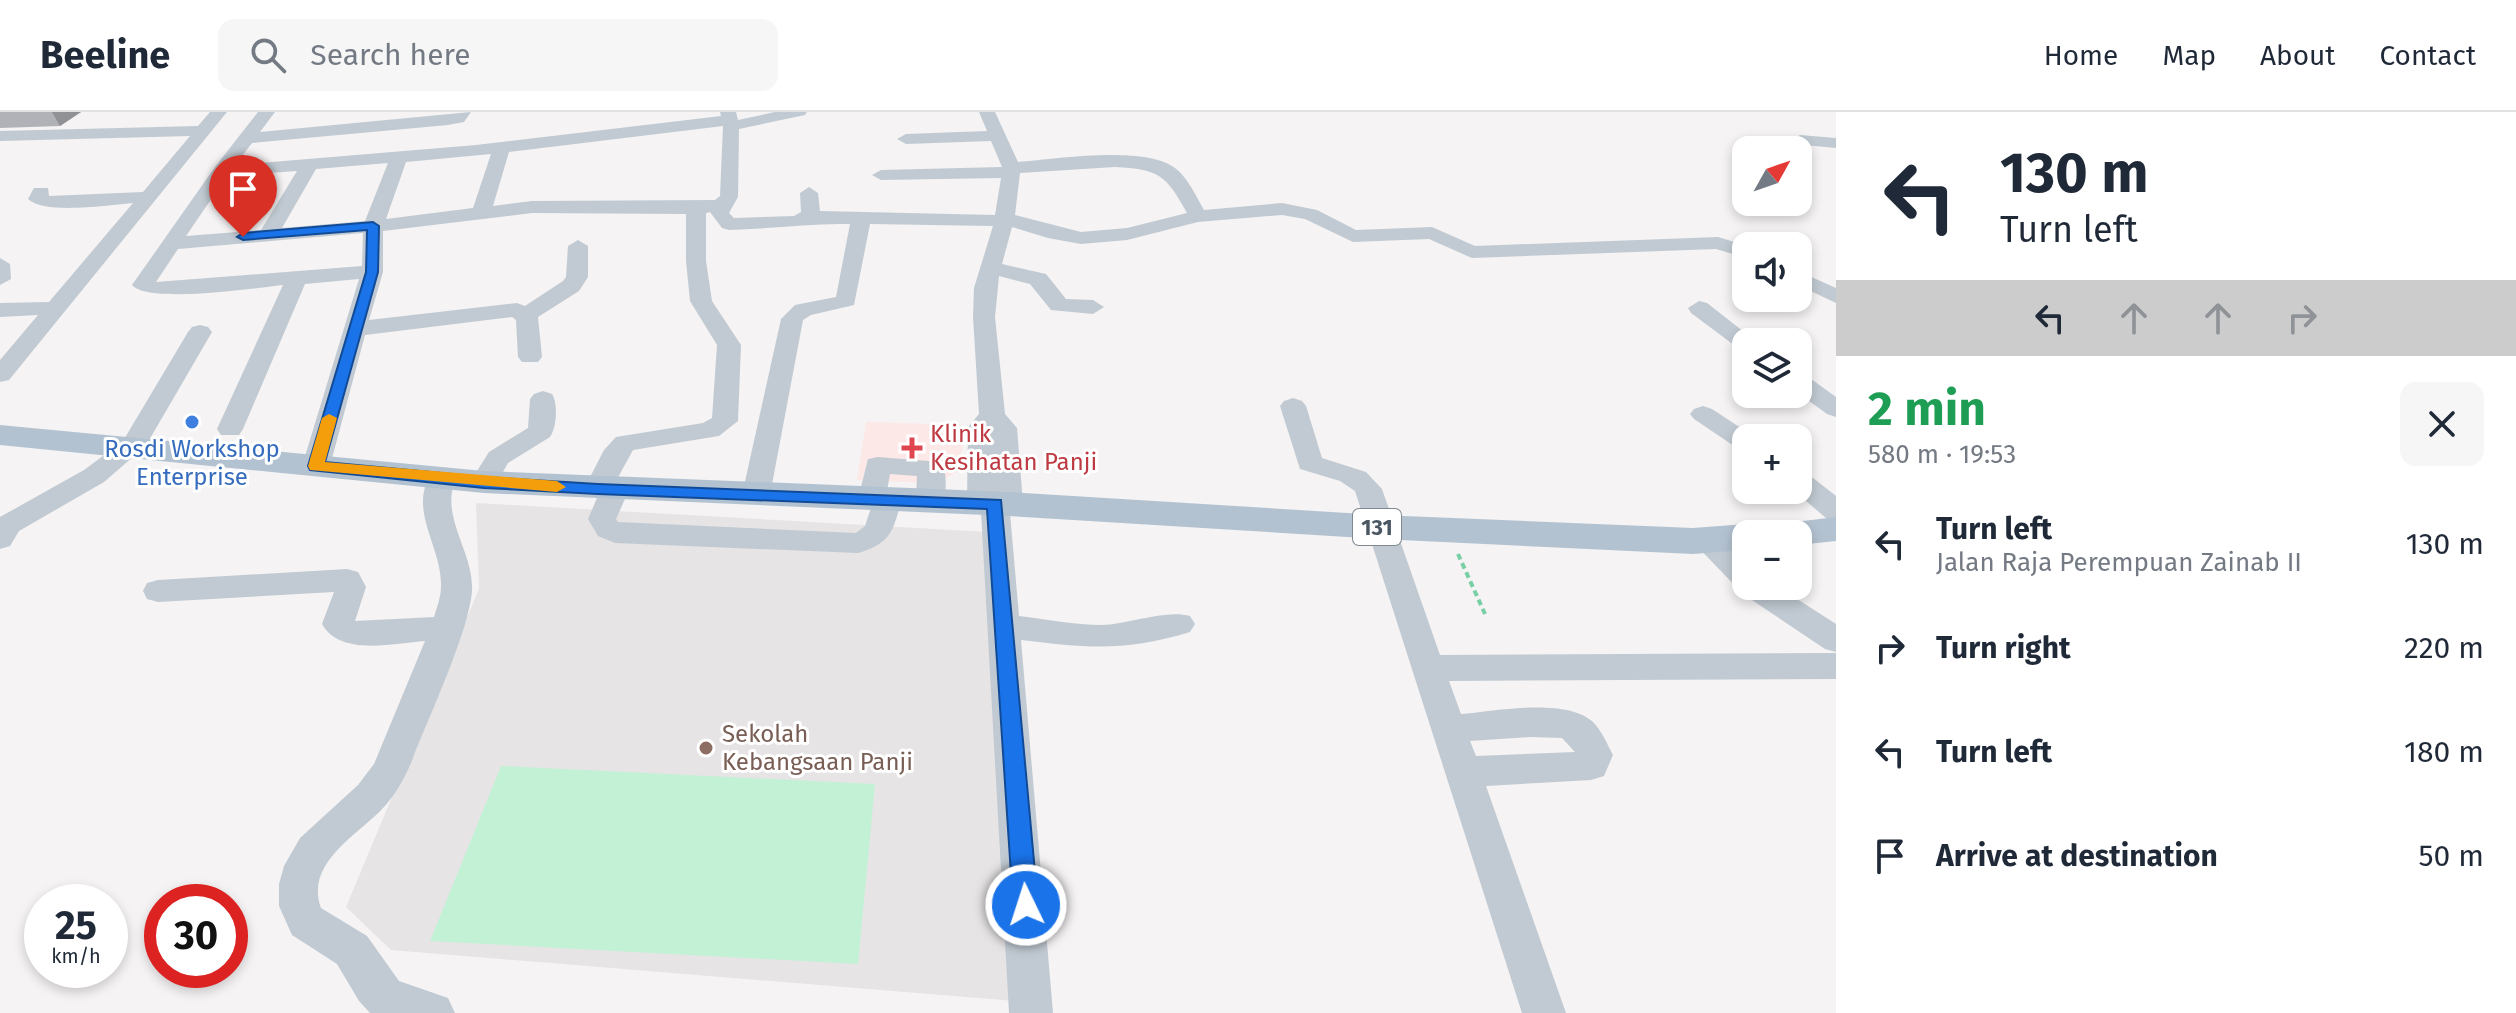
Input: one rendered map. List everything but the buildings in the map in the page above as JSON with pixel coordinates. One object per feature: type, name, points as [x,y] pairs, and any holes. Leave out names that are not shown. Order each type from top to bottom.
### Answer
[{"type":"main road","name":"131","points":[[0,435],[484,482],[995,504],[1380,527],[1707,541],[1732,538]]},
{"type":"main road","points":[[1812,531],[1836,529]]},
{"type":"street","points":[[106,134],[133,112]]},
{"type":"street","points":[[160,132],[187,112]]},
{"type":"street","points":[[0,375],[219,112]]},
{"type":"street","points":[[267,112],[169,244],[144,282],[145,288],[372,272]]},
{"type":"street","points":[[247,138],[448,120],[463,112]]},
{"type":"street","points":[[169,172],[399,158],[635,134],[799,112]]},
{"type":"street","points":[[987,112],[1000,136],[1011,170],[1004,221],[985,288],[984,317],[992,416],[1004,428],[995,504],[1031,1013]]},
{"type":"street","points":[[169,244],[551,206],[709,207],[729,197],[730,119]]},
{"type":"street","points":[[53,135],[74,120]]},
{"type":"street","points":[[0,136],[204,131]]},
{"type":"street","points":[[906,139],[1000,136]]},
{"type":"street","points":[[1812,141],[1836,143]]},
{"type":"street","points":[[481,212],[502,146]]},
{"type":"street","points":[[316,466],[372,272],[373,226],[399,158]]},
{"type":"street","points":[[881,175],[1111,162],[1160,167],[1174,177],[1198,216]]},
{"type":"street","points":[[268,234],[310,165]]},
{"type":"street","points":[[41,192],[38,199],[47,202],[148,197]]},
{"type":"street","points":[[809,193],[810,217]]},
{"type":"street","points":[[709,207],[729,224],[798,222],[810,217],[1030,222],[1055,234],[1081,238],[1137,232],[1198,216],[1295,210],[1353,236],[1425,231],[1472,252],[1718,243],[1732,248]]},
{"type":"street","points":[[709,207],[696,261],[701,301],[729,345],[725,421],[710,430],[625,443],[617,450],[602,519],[608,529],[615,533],[848,544],[866,542],[878,533],[879,500]]},
{"type":"street","points":[[756,495],[792,319],[803,309],[836,305],[846,300],[861,218]]},
{"type":"street","points":[[355,329],[503,310],[526,315],[571,286],[577,277],[578,246]]},
{"type":"street","points":[[0,264],[0,279]]},
{"type":"street","points":[[991,267],[1038,279],[1046,285],[1059,305],[1093,307]]},
{"type":"street","points":[[230,429],[297,278]]},
{"type":"street","points":[[1812,284],[1836,296]]},
{"type":"street","points":[[0,310],[56,308]]},
{"type":"street","points":[[1699,308],[1732,333]]},
{"type":"street","points":[[526,315],[530,357]]},
{"type":"street","points":[[3,530],[77,487],[130,448],[200,332]]},
{"type":"street","points":[[1812,391],[1836,409]]},
{"type":"street","points":[[484,482],[498,458],[541,431],[543,399]]},
{"type":"street","points":[[1293,406],[1310,463],[1324,471],[1350,475],[1364,483],[1430,668],[1544,1013]]},
{"type":"street","points":[[1703,414],[1732,433]]},
{"type":"street","points":[[433,1013],[393,1003],[377,991],[368,970],[346,943],[310,926],[299,907],[301,877],[316,843],[370,799],[386,777],[446,628],[457,586],[437,503],[437,485],[442,478]]},
{"type":"street","points":[[1812,491],[1836,511]]},
{"type":"street","points":[[1707,541],[1732,565]]},
{"type":"street","points":[[158,591],[347,580],[351,587],[338,624],[343,630],[353,633],[446,628]]},
{"type":"street","points":[[1775,600],[1836,640]]},
{"type":"street","points":[[1004,626],[1100,637],[1136,634],[1179,624]]},
{"type":"street","points":[[1430,668],[1836,666]]},
{"type":"street","points":[[1450,729],[1555,723],[1572,726],[1584,735],[1595,755],[1591,765],[1579,767],[1465,772]]},
{"type":"path","points":[[1447,530],[1485,614]]},
{"type":"shaded area","name":"Klinik Kesihatan Panji","points":[[866,422],[963,425],[961,470],[935,483],[857,480]]},
{"type":"shaded area","name":"Sekolah Kebangsaan Panji","points":[[476,503],[987,532],[1015,1001],[391,950],[346,907],[479,589]]},
{"type":"green space","points":[[501,766],[875,784],[858,964],[430,941]]},
{"type":"slow traffic","points":[[329,418],[316,466],[557,487]]},
{"type":"place","name":"Rosdi Workshop Enterprise","points":[[192,422]]},
{"type":"place","name":"Klinik Kesihatan Panji","points":[[912,448]]},
{"type":"place","name":"Sekolah Kebangsaan Panji","points":[[706,748]]},
{"type":"route","points":[[243,237],[373,226],[372,272],[316,466],[598,489],[995,504],[1026,905]]}]
